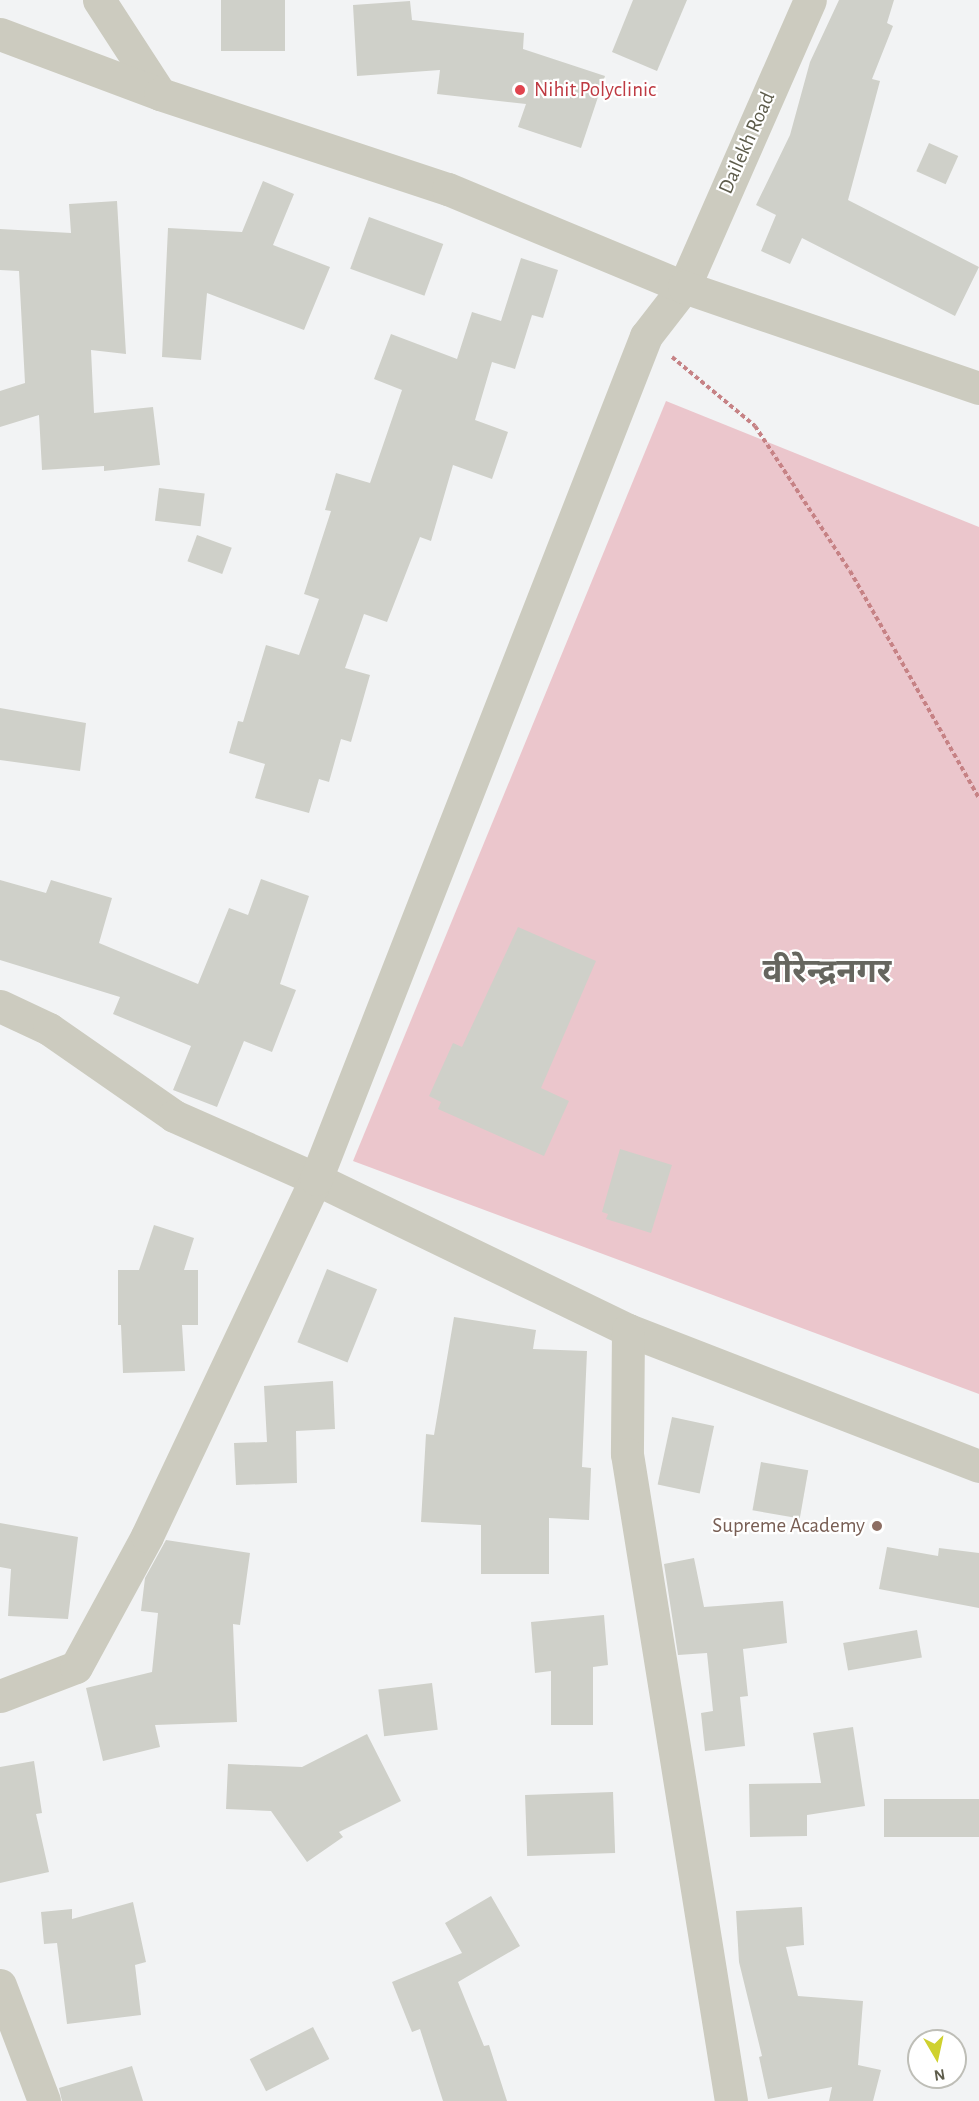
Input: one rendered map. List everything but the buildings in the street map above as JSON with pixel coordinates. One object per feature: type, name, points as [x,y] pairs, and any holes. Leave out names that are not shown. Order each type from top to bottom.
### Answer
[{"type":"street","points":[[99,0],[160,94]]},
{"type":"street","name":"Dailekh Road","points":[[0,1696],[76,1667],[147,1536],[316,1179],[646,336],[684,287],[810,0]]},
{"type":"street","points":[[0,34],[160,94],[448,189],[684,287],[979,388]]},
{"type":"street","points":[[0,1006],[49,1029],[174,1116],[316,1179],[628,1330],[979,1466]]},
{"type":"street","points":[[628,1330],[627,1454],[731,2101]]},
{"type":"street","points":[[1,1993],[44,2101]]},
{"type":"path","points":[[646,336],[755,426],[850,571],[979,798]]},
{"type":"shaded area","points":[[666,401],[979,527],[979,1394],[353,1161]]},
{"type":"place","name":"Nihit Polyclinic","points":[[520,90]]},
{"type":"place","name":"Supreme Academy","points":[[877,1526]]},
{"type":"district","name":"वीरेन्द्रनगर","points":[[827,973]]}]
